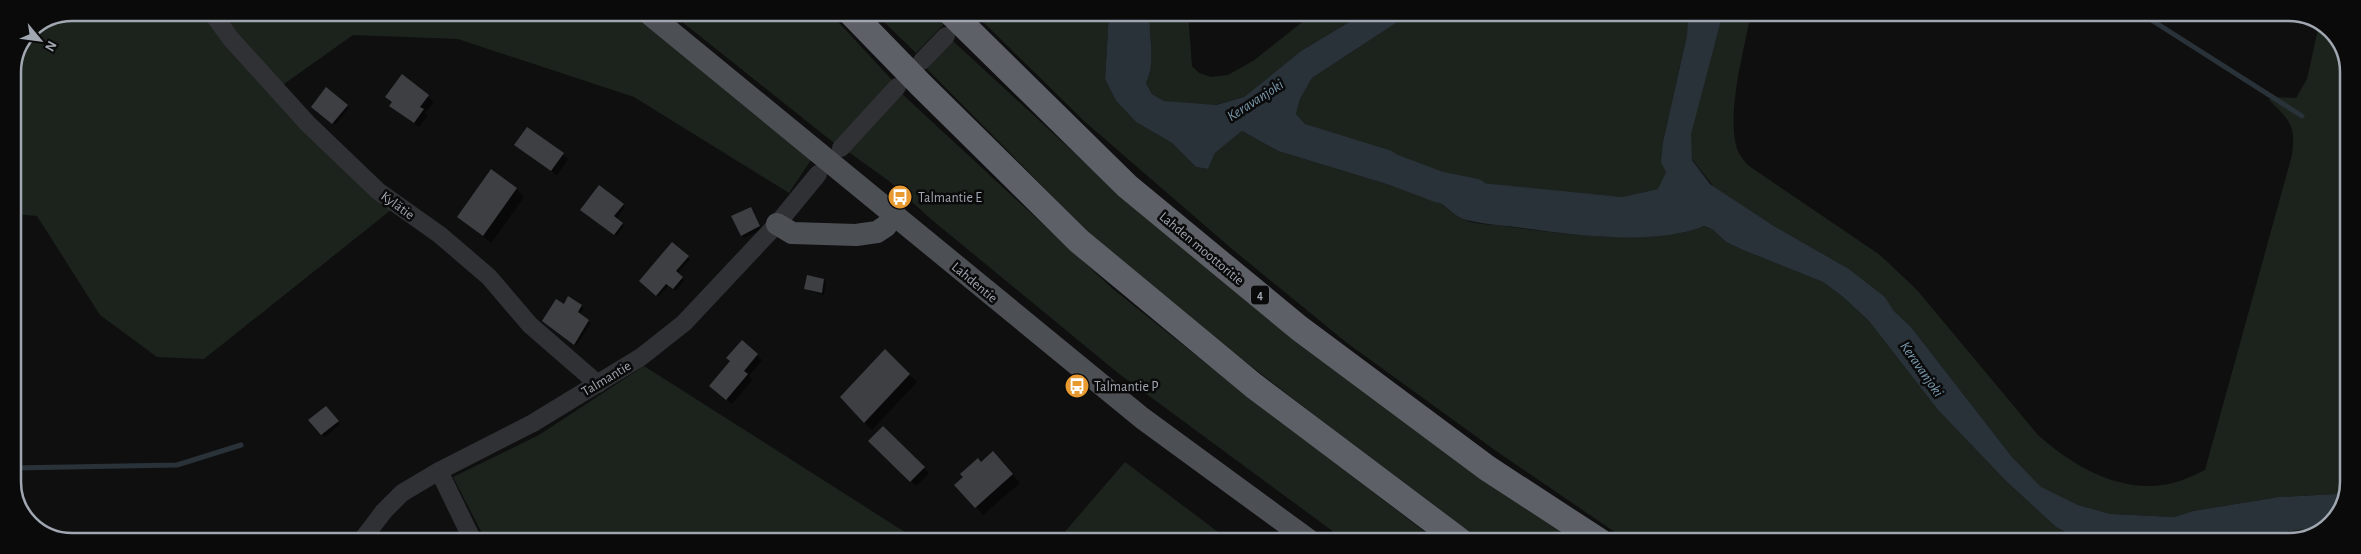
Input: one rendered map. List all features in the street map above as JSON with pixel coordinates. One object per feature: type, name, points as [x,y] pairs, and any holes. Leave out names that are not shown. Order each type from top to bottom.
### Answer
[{"type":"highway","points":[[859,21],[921,85],[1080,241],[1254,386],[1449,533]]},
{"type":"highway","name":"Lahden moottoritie","points":[[948,24],[1127,186],[1300,328],[1487,468],[1587,533]]},
{"type":"main road","name":"Lahdentie","points":[[658,21],[894,214],[970,279],[1142,418],[1299,533]]},
{"type":"main road","points":[[777,224],[792,233],[856,235],[877,232],[886,226],[894,214]]},
{"type":"street","name":"Kylätie","points":[[218,21],[230,39],[308,124],[378,191],[440,235],[489,277],[530,326],[598,384]]},
{"type":"street","points":[[922,61],[948,24]]},
{"type":"street","points":[[841,148],[897,87]]},
{"type":"street","name":"Talmantie","points":[[368,533],[384,512],[402,494],[439,471],[533,423],[598,384],[641,357],[684,323],[777,224],[818,174]]},
{"type":"street","points":[[439,471],[470,533]]},
{"type":"shaded area","points":[[72,21],[213,21],[391,210],[204,359],[157,357],[100,315],[37,216],[21,215],[22,62],[25,53],[36,36],[53,25]]},
{"type":"shaded area","points":[[223,21],[643,21],[813,157],[789,193],[634,97],[458,39],[353,35],[277,89]]},
{"type":"shaded area","points":[[681,21],[837,21],[892,80],[834,143]]},
{"type":"shaded area","points":[[883,21],[941,21],[944,24],[916,53]]},
{"type":"shaded area","points":[[982,21],[1109,21],[1105,79],[1116,101],[1136,122],[1172,143],[1196,167],[1208,169],[1215,153],[1242,131],[1278,151],[1393,186],[1415,188],[1454,214],[1472,222],[1578,235],[1633,237],[1660,236],[1704,226],[1712,229],[1726,242],[1823,282],[1842,296],[1869,321],[1938,410],[2006,481],[2056,527],[2067,533],[1616,533],[1499,453],[1347,343],[1232,249],[1084,121]]},
{"type":"shaded area","points":[[1189,21],[1192,66],[1199,73],[1211,77],[1228,75],[1253,61],[1304,21],[1351,21],[1301,51],[1244,97],[1215,105],[1183,104],[1164,101],[1152,94],[1146,83],[1152,57],[1150,22]]},
{"type":"shaded area","points":[[1400,21],[1688,21],[1687,35],[1663,142],[1666,172],[1659,189],[1622,197],[1462,181],[1415,169],[1407,163],[1305,124],[1296,114],[1300,99],[1312,78]]},
{"type":"shaded area","points":[[1721,21],[1749,21],[1738,77],[1734,110],[1736,144],[1746,163],[1880,255],[1917,290],[2038,435],[2053,447],[2086,469],[2104,477],[2122,483],[2141,486],[2161,485],[2180,481],[2205,470],[2292,155],[2293,136],[2290,124],[2287,118],[2269,100],[2272,97],[2296,98],[2307,79],[2318,31],[2333,47],[2340,69],[2340,482],[2338,494],[2279,497],[2193,511],[2174,517],[2111,514],[2078,505],[2041,488],[2012,457],[1911,327],[1894,311],[1885,297],[1849,269],[1774,226],[1713,186],[1692,159],[1690,134]]},
{"type":"shaded area","points":[[953,41],[1132,206],[1566,533],[1472,533],[1427,502],[1225,346],[1092,236],[927,69]]},
{"type":"shaded area","points":[[900,92],[1113,289],[1242,392],[1427,533],[1335,533],[1118,373],[932,220],[889,181],[847,151]]},
{"type":"shaded area","points":[[644,366],[906,533],[482,533],[453,477],[539,435]]},
{"type":"shaded area","points":[[1125,462],[1219,533],[1064,533]]},
{"type":"shaded area","points":[[2304,529],[2308,529],[2281,533]]},
{"type":"water","name":"Keravanjoki","points":[[1109,21],[1150,21],[1152,57],[1146,83],[1152,94],[1164,101],[1216,105],[1244,97],[1301,51],[1351,21],[1400,21],[1312,78],[1300,99],[1296,114],[1305,124],[1392,151],[1415,169],[1431,172],[1422,192],[1407,185],[1393,186],[1278,151],[1242,131],[1215,153],[1208,169],[1196,167],[1172,143],[1136,122],[1116,101],[1105,79]]},
{"type":"water","name":"Keravanjoki","points":[[1688,21],[1721,21],[1691,134],[1692,160],[1710,184],[1774,226],[1849,269],[1885,297],[1894,311],[1911,327],[2012,457],[2041,487],[2078,505],[2111,514],[2174,517],[2193,511],[2279,497],[2338,494],[2329,513],[2308,529],[2281,533],[2067,533],[2056,527],[2006,481],[1938,410],[1869,321],[1842,296],[1823,282],[1726,242],[1712,229],[1704,226],[1661,236],[1611,237],[1560,233],[1466,220],[1428,196],[1436,174],[1462,181],[1622,197],[1658,189],[1666,172],[1661,162],[1663,142],[1687,35]]},
{"type":"building","points":[[402,74],[429,95],[420,107],[424,109],[414,123],[389,106],[392,102],[385,97]]},
{"type":"building","points":[[326,87],[348,105],[332,124],[311,107]]},
{"type":"building","points":[[527,127],[564,153],[551,171],[514,145]]},
{"type":"building","points":[[491,169],[517,188],[483,236],[457,217]]},
{"type":"building","points":[[599,185],[624,204],[614,216],[623,223],[614,235],[580,210]]},
{"type":"building","points":[[751,207],[760,226],[741,236],[731,216]]},
{"type":"building","points":[[672,242],[689,256],[676,271],[683,277],[673,289],[666,284],[656,296],[639,281]]},
{"type":"building","points":[[807,275],[824,279],[822,293],[804,289]]},
{"type":"building","points":[[568,296],[582,305],[578,312],[589,320],[574,345],[542,321],[556,299],[564,304]]},
{"type":"building","points":[[742,340],[758,354],[744,371],[748,374],[726,400],[709,386],[730,361],[726,358]]},
{"type":"building","points":[[885,349],[910,374],[864,423],[840,397]]},
{"type":"building","points":[[326,406],[339,421],[321,435],[308,420]]},
{"type":"building","points":[[883,426],[925,467],[910,482],[868,441]]},
{"type":"building","points":[[993,451],[1013,474],[975,508],[954,485],[963,477],[960,474],[978,458],[981,462]]},
{"type":"waterway","points":[[2153,21],[2302,116]]},
{"type":"waterway","points":[[1386,167],[1439,187],[1474,194]]},
{"type":"waterway","points":[[21,468],[177,465],[241,445]]},
{"type":"place","name":"Talmantie E","points":[[900,197]]},
{"type":"place","name":"Talmantie P","points":[[1077,386]]}]
